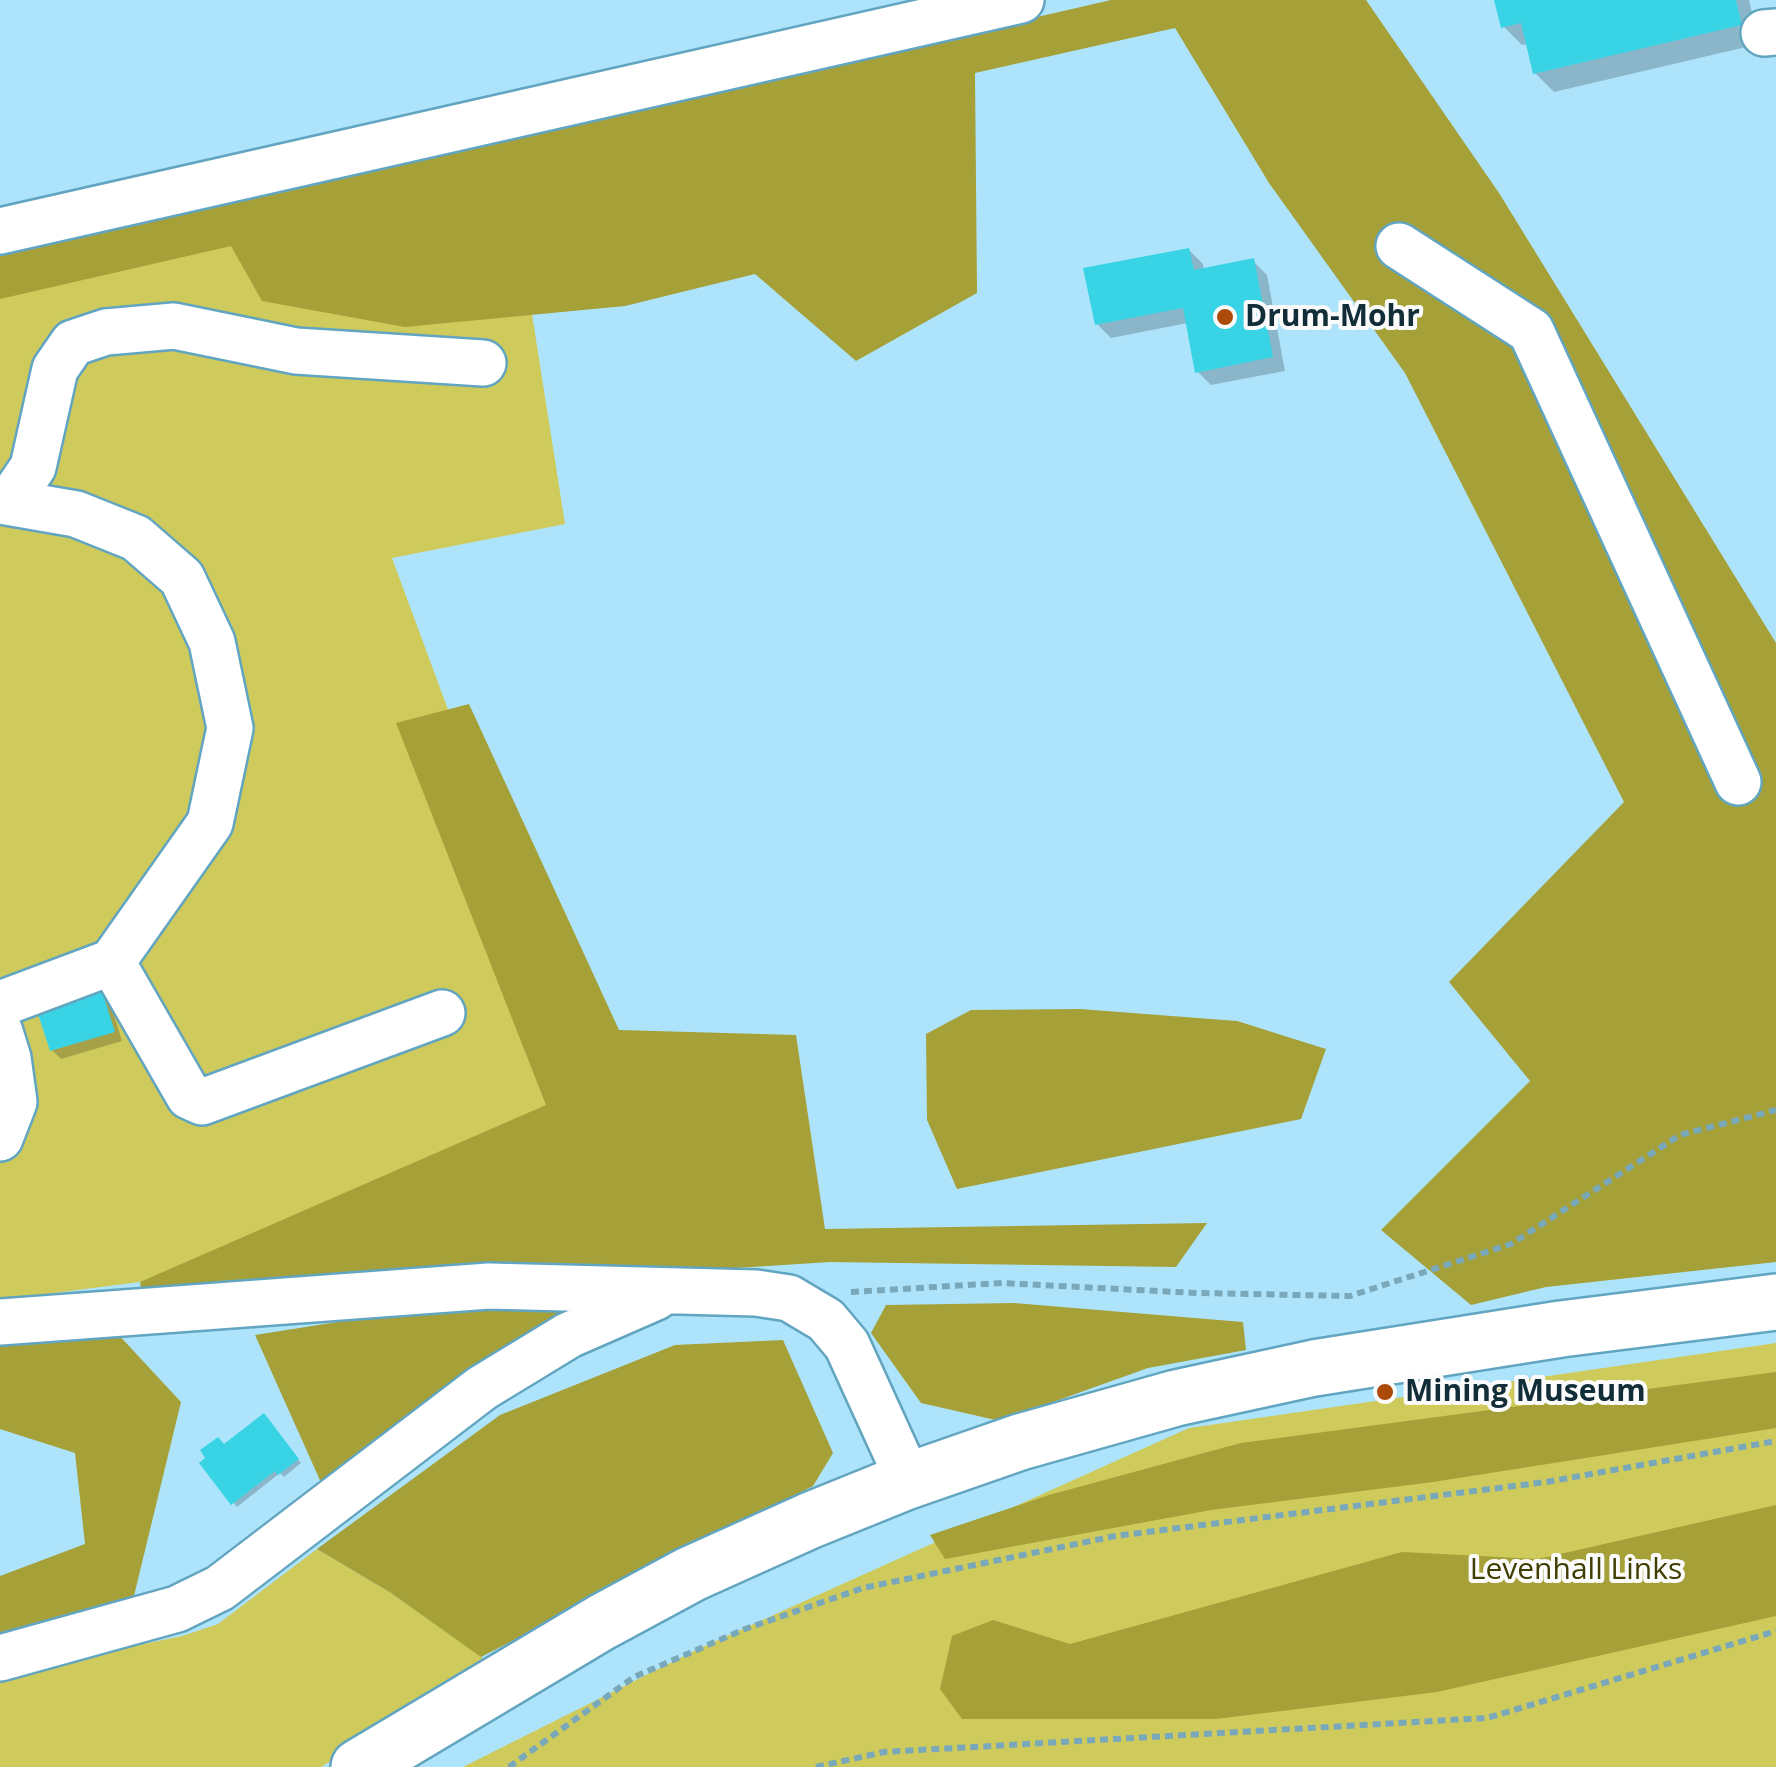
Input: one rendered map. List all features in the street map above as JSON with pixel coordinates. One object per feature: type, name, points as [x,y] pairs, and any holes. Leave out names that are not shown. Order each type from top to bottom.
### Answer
[{"type":"main road","points":[[359,1767],[602,1622],[691,1574],[906,1482],[1020,1442],[1176,1398],[1314,1368],[1561,1329],[1776,1302]]},
{"type":"street","points":[[0,232],[1021,0]]},
{"type":"street","points":[[1398,246],[1531,331],[1738,782]]},
{"type":"street","points":[[0,1004],[112,962],[210,823],[230,728],[212,642],[182,578],[136,538],[76,514],[5,501],[33,467],[54,370],[74,343],[106,332],[174,326],[296,351],[483,362]]},
{"type":"street","points":[[112,962],[189,1096],[202,1102],[442,1014]]},
{"type":"street","points":[[0,1032],[14,1102],[0,1138]]},
{"type":"street","points":[[0,1322],[490,1286],[756,1293],[789,1298],[826,1320],[848,1345],[906,1482]]},
{"type":"street","points":[[0,1658],[177,1608],[220,1588],[482,1388],[570,1335],[665,1293]]},
{"type":"path","points":[[789,1298],[1002,1283],[1350,1296],[1510,1244],[1680,1136],[1776,1110]]},
{"type":"path","points":[[509,1767],[634,1677],[745,1629],[864,1588],[1115,1536],[1546,1482],[1776,1441]]},
{"type":"path","points":[[816,1767],[884,1752],[1486,1718],[1776,1631]]},
{"type":"green space","points":[[1111,0],[1366,0],[1499,193],[1776,643],[1776,1262],[1546,1287],[1471,1305],[1381,1230],[1530,1081],[1449,982],[1624,802],[1405,373],[1269,183],[1175,28],[975,73],[977,293],[856,361],[755,274],[625,306],[405,327],[262,301],[231,246],[0,299],[0,256]]},
{"type":"green space","points":[[503,130],[565,524],[392,558],[597,1113],[140,1282],[0,1300],[0,241]]},
{"type":"green space","points":[[469,704],[619,1030],[796,1035],[825,1229],[1207,1223],[1176,1267],[830,1262],[144,1306],[140,1282],[546,1105],[396,723]]},
{"type":"green space","points":[[1080,1009],[1237,1021],[1326,1049],[1301,1119],[957,1189],[927,1120],[926,1034],[971,1010]]},
{"type":"green space","points":[[489,1298],[579,1306],[323,1487],[255,1335]]},
{"type":"green space","points":[[1014,1303],[1243,1322],[1246,1350],[1148,1368],[1000,1421],[921,1403],[871,1333],[886,1305]]},
{"type":"green space","points":[[0,1320],[116,1332],[181,1402],[132,1604],[0,1634],[0,1576],[85,1544],[75,1453],[0,1429]]},
{"type":"green space","points":[[783,1340],[833,1453],[813,1486],[481,1657],[391,1593],[317,1549],[500,1415],[675,1345]]},
{"type":"green space","name":"Levenhall Links","points":[[1776,1343],[1776,1767],[463,1767],[698,1649],[1189,1428]]},
{"type":"green space","points":[[1776,1372],[1776,1428],[1433,1482],[1211,1510],[945,1559],[930,1535],[1049,1495],[1241,1443]]},
{"type":"green space","points":[[1776,1505],[1776,1616],[1437,1692],[1216,1719],[962,1719],[940,1689],[952,1636],[993,1620],[1070,1644],[1402,1552],[1538,1559]]},
{"type":"green space","points":[[317,1549],[391,1593],[481,1656],[489,1668],[321,1767],[0,1767],[0,1677],[182,1636],[218,1624]]},
{"type":"building","points":[[1494,0],[1736,0],[1742,25],[1533,74],[1521,23],[1501,28]]},
{"type":"building","name":"Drum-Mohr","points":[[1189,248],[1194,270],[1254,258],[1273,357],[1195,373],[1183,308],[1095,325],[1083,268]]},
{"type":"building","points":[[102,991],[115,1032],[50,1051],[37,1011]]},
{"type":"building","points":[[264,1413],[299,1459],[278,1475],[275,1471],[231,1505],[199,1463],[205,1458],[200,1450],[218,1437],[224,1444]]},
{"type":"place","name":"Drum-Mohr","points":[[1225,317]]},
{"type":"place","name":"Mining Museum","points":[[1385,1392]]}]
